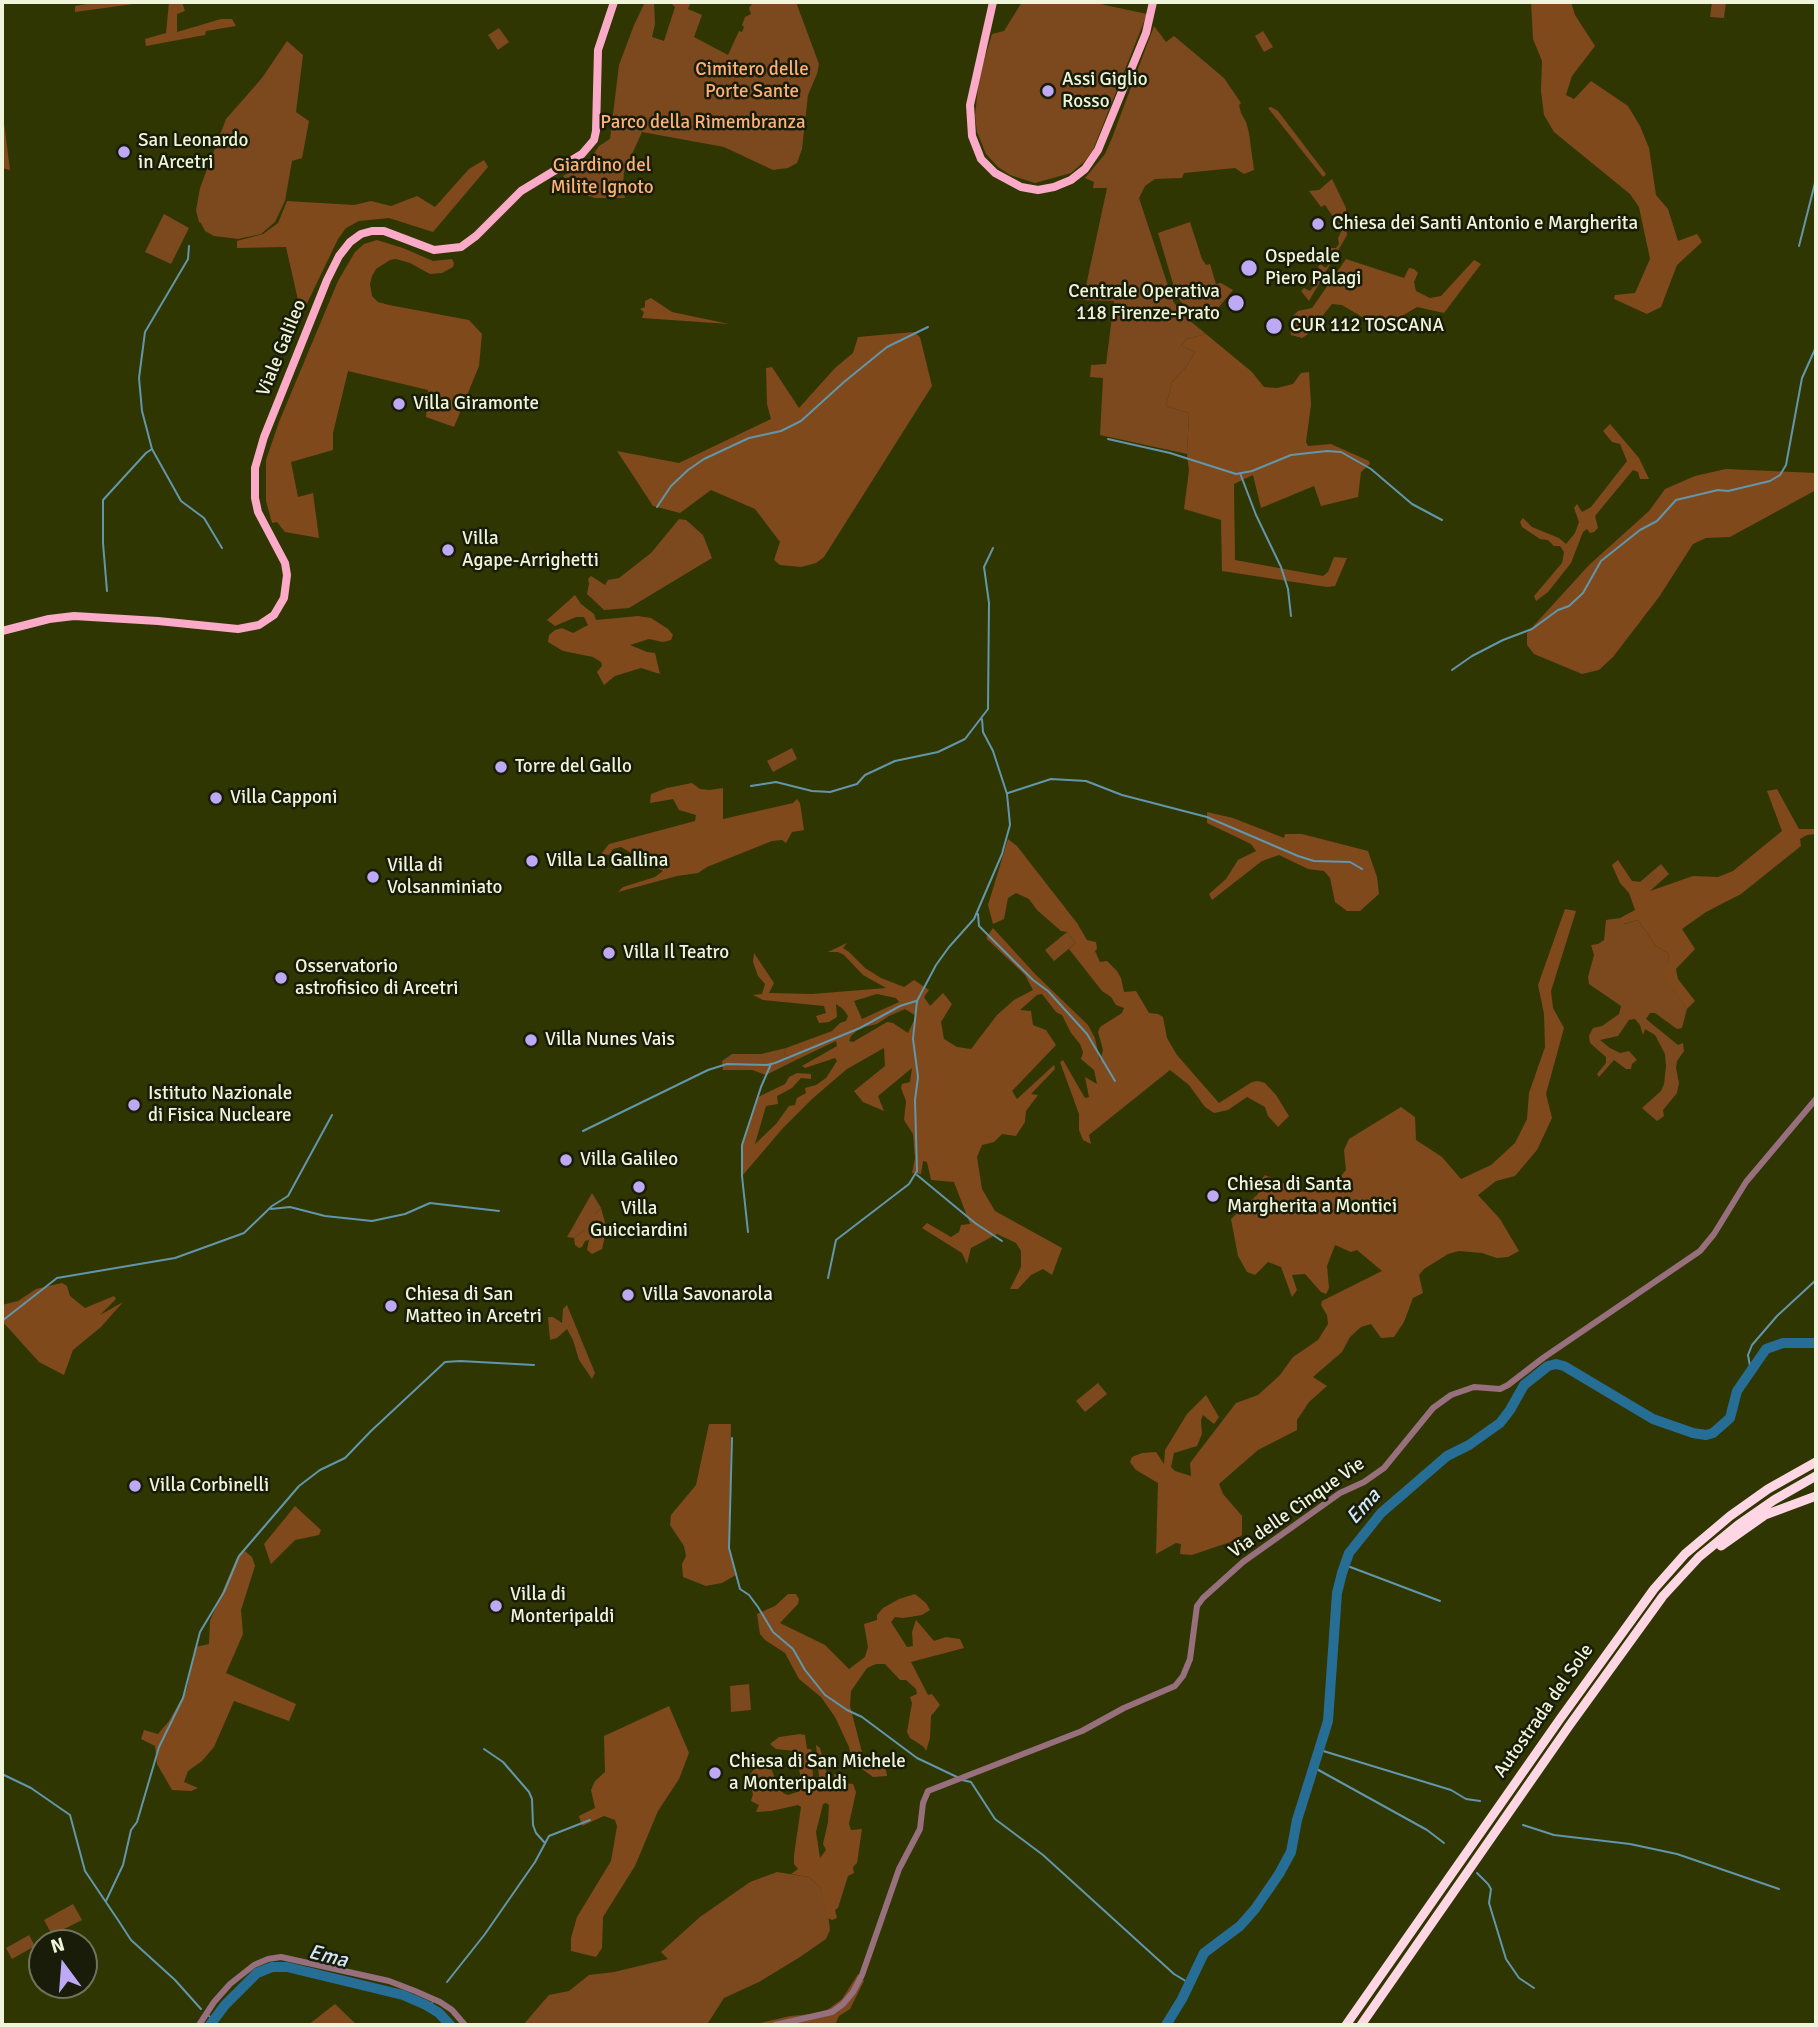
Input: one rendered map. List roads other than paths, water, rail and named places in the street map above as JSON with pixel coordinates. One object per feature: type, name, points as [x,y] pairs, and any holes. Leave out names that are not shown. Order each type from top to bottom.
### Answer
[{"type":"highway","name":"Autostrada del Sole","points":[[1346,2025],[1559,1719],[1654,1589],[1685,1554],[1730,1516],[1768,1489],[1816,1462]]},
{"type":"highway","name":"Autostrada del Sole","points":[[1361,2025],[1646,1618],[1699,1558],[1738,1525],[1816,1476]]},
{"type":"highway","points":[[1678,1580],[1765,1515],[1816,1496]]},
{"type":"main road","name":"Viale Galileo","points":[[2,631],[49,619],[74,616],[238,629],[259,625],[274,615],[284,598],[287,576],[285,564],[258,512],[255,468],[264,437],[339,256],[360,234],[372,231],[384,231],[434,250],[461,247],[476,236],[521,191],[582,154],[594,140],[596,131],[598,50],[614,2]]},
{"type":"main road","points":[[993,2],[970,105],[972,136],[981,159],[995,173],[1021,187],[1038,190],[1072,180],[1085,169],[1098,150],[1146,33],[1153,2]]},
{"type":"street","name":"Via delle Cinque Vie","points":[[775,2025],[832,2012],[853,1992],[862,1975],[899,1869],[919,1832],[923,1803],[928,1791],[1082,1731],[1175,1685],[1183,1676],[1190,1659],[1197,1606],[1203,1598],[1243,1562],[1340,1493],[1364,1482],[1384,1468],[1433,1408],[1451,1395],[1474,1387],[1497,1389],[1508,1385],[1543,1358],[1700,1251],[1714,1234],[1746,1182],[1816,1099]]},
{"type":"street","points":[[199,2025],[230,1984],[254,1965],[275,1957],[389,1981],[440,2002],[452,2010],[465,2025]]},
{"type":"waterway","points":[[1799,246],[1816,179]]},
{"type":"waterway","points":[[189,246],[188,259],[145,332],[139,378],[142,411],[152,449],[181,501],[204,518],[222,548]]},
{"type":"waterway","points":[[657,507],[671,486],[704,459],[749,438],[781,431],[801,421],[887,347],[928,327]]},
{"type":"waterway","points":[[1452,670],[1472,656],[1532,629],[1558,610],[1569,606],[1583,593],[1601,561],[1640,530],[1657,521],[1676,500],[1770,481],[1780,475],[1786,465],[1802,378],[1816,347]]},
{"type":"waterway","points":[[1108,439],[1170,453],[1236,474],[1252,471],[1291,455],[1341,452],[1371,469],[1412,504],[1442,520]]},
{"type":"waterway","points":[[107,591],[103,500],[152,449]]},
{"type":"waterway","points":[[1240,473],[1256,515],[1281,567],[1288,589],[1291,616]]},
{"type":"waterway","points":[[751,786],[776,782],[812,791],[830,792],[857,784],[865,775],[895,761],[938,752],[965,739],[988,709],[989,603],[984,567],[993,548]]},
{"type":"waterway","points":[[828,1278],[836,1240],[909,1184],[917,1171],[915,1100],[918,1077],[913,1039],[917,1001],[936,965],[974,919],[1002,854],[1010,825],[1007,794],[993,751],[983,732],[982,719]]},
{"type":"waterway","points":[[1008,793],[1051,779],[1086,781],[1122,795],[1207,817],[1298,856],[1314,861],[1350,862],[1362,869]]},
{"type":"waterway","points":[[978,914],[979,926],[1033,980],[1048,991],[1087,1034],[1115,1081]]},
{"type":"waterway","points":[[583,1131],[708,1070],[727,1064],[775,1063],[860,1028],[900,1006],[916,1001]]},
{"type":"waterway","points":[[748,1232],[742,1176],[742,1145],[771,1064]]},
{"type":"waterway","points":[[2,1321],[57,1278],[175,1258],[244,1233],[272,1206],[288,1196],[332,1115]]},
{"type":"waterway","points":[[917,1175],[975,1223],[1002,1241]]},
{"type":"waterway","points":[[271,1209],[290,1207],[325,1216],[372,1221],[405,1214],[430,1203],[499,1211]]},
{"type":"waterway","points":[[1751,1372],[1748,1355],[1752,1345],[1777,1316],[1816,1280]]},
{"type":"waterway","name":"Ema","points":[[1166,2025],[1204,1953],[1240,1926],[1255,1909],[1291,1852],[1297,1820],[1328,1721],[1337,1593],[1342,1573],[1349,1553],[1381,1513],[1447,1456],[1469,1445],[1500,1423],[1524,1385],[1548,1366],[1564,1366],[1653,1419],[1706,1435],[1713,1433],[1730,1418],[1737,1391],[1766,1349],[1783,1343],[1816,1343]]},
{"type":"waterway","points":[[106,1901],[123,1865],[131,1830],[137,1822],[159,1747],[183,1698],[200,1632],[224,1592],[239,1556],[299,1486],[320,1470],[345,1458],[445,1362],[534,1365]]},
{"type":"waterway","points":[[732,1438],[729,1548],[740,1589],[749,1595],[773,1632],[793,1649],[805,1670],[825,1695],[862,1717],[917,1758],[957,1777]]},
{"type":"waterway","points":[[1345,1565],[1440,1601]]},
{"type":"waterway","points":[[484,1749],[503,1762],[529,1792],[532,1799],[533,1825],[544,1842]]},
{"type":"waterway","points":[[1320,1750],[1451,1790],[1466,1799],[1480,1801]]},
{"type":"waterway","points":[[1313,1767],[1427,1830],[1444,1843]]},
{"type":"waterway","points":[[4,1775],[31,1788],[70,1815],[85,1871],[131,1940],[175,1980],[201,2009]]},
{"type":"waterway","points":[[962,1780],[971,1782],[995,1819],[1043,1855],[1174,1974],[1189,1983]]},
{"type":"waterway","points":[[447,1982],[485,1934],[535,1862],[549,1836],[590,1820]]},
{"type":"waterway","points":[[1523,1825],[1554,1835],[1630,1844],[1677,1854],[1779,1889]]},
{"type":"waterway","points":[[1477,1873],[1491,1889],[1489,1903],[1506,1959],[1519,1978],[1534,1988]]},
{"type":"waterway","name":"Ema","points":[[210,2025],[225,2005],[257,1973],[272,1967],[287,1967],[403,1995],[439,2013],[450,2025]]},
{"type":"waterway","name":"Ema","points":[[429,2007],[432,2003]]},
{"type":"waterway","name":"Ema","points":[[209,2016],[214,2019]]},
{"type":"place","name":"Assi Giglio Rosso","points":[[1048,91]]},
{"type":"place","name":"San Leonardo in Arcetri","points":[[124,152]]},
{"type":"place","name":"Chiesa dei Santi Antonio e Margherita","points":[[1318,224]]},
{"type":"place","name":"Ospedale Piero Palagi","points":[[1249,268]]},
{"type":"place","name":"Centrale Operativa 118 Firenze-Prato","points":[[1236,303]]},
{"type":"place","name":"CUR 112 TOSCANA","points":[[1274,326]]},
{"type":"place","name":"Villa Giramonte","points":[[399,404]]},
{"type":"place","name":"Villa Agape-Arrighetti","points":[[448,550]]},
{"type":"place","name":"Torre del Gallo","points":[[501,767]]},
{"type":"place","name":"Villa Capponi","points":[[216,798]]},
{"type":"place","name":"Villa La Gallina","points":[[532,861]]},
{"type":"place","name":"Villa di Volsanminiato","points":[[373,877]]},
{"type":"place","name":"Villa Il Teatro","points":[[609,953]]},
{"type":"place","name":"Osservatorio astrofisico di Arcetri","points":[[281,978]]},
{"type":"place","name":"Villa Nunes Vais","points":[[531,1040]]},
{"type":"place","name":"Istituto Nazionale di Fisica Nucleare","points":[[134,1105]]},
{"type":"place","name":"Villa Galileo","points":[[566,1160]]},
{"type":"place","name":"Villa Guicciardini","points":[[639,1187]]},
{"type":"place","name":"Chiesa di Santa Margherita a Montici","points":[[1213,1196]]},
{"type":"place","name":"Villa Savonarola","points":[[628,1295]]},
{"type":"place","name":"Chiesa di San Matteo in Arcetri","points":[[391,1306]]},
{"type":"place","name":"Villa Corbinelli","points":[[135,1486]]},
{"type":"place","name":"Villa di Monteripaldi","points":[[496,1606]]},
{"type":"place","name":"Chiesa di San Michele a Monteripaldi","points":[[715,1773]]},
{"type":"park label","name":"Cimitero delle Porte Sante","points":[[752,81]]},
{"type":"park label","name":"Parco della Rimembranza","points":[[703,123]]},
{"type":"park label","name":"Giardino del Milite Ignoto","points":[[602,177]]}]
